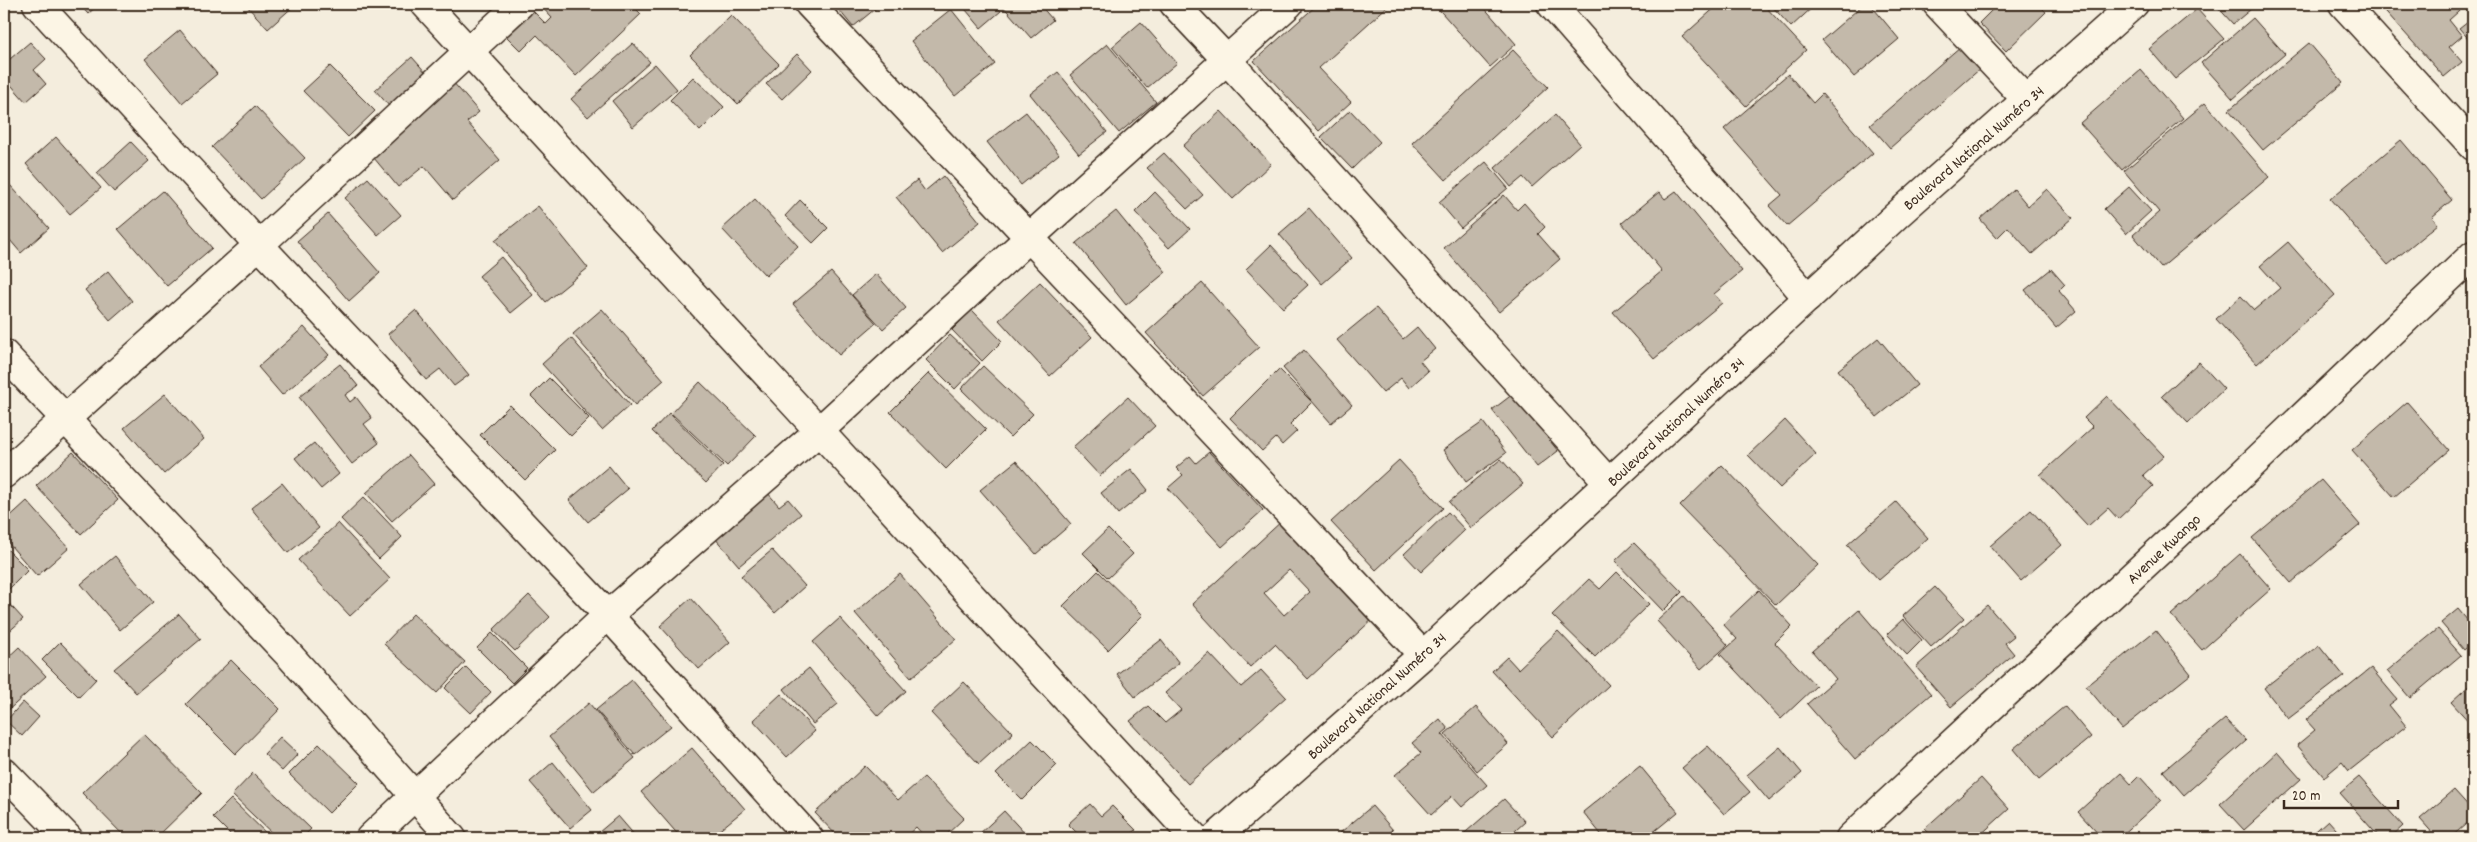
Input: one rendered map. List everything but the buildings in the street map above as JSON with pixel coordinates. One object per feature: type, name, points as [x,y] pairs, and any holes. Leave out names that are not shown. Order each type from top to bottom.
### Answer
[{"type":"street","points":[[37,4],[259,245],[608,615],[809,838]]},
{"type":"street","points":[[425,4],[1195,838]]},
{"type":"street","points":[[4,474],[259,245],[520,4]]},
{"type":"street","points":[[809,4],[1423,655]]},
{"type":"street","points":[[1174,4],[1226,59],[1609,483]]},
{"type":"street","points":[[370,838],[415,798],[608,615],[819,431],[1030,237],[1289,4]]},
{"type":"street","points":[[1551,4],[1808,298]]},
{"type":"street","points":[[1937,4],[2027,100]]},
{"type":"street","name":"Boulevard National Numéro 34","points":[[1216,838],[1423,655],[1897,215],[2134,4]]},
{"type":"street","points":[[2343,4],[2473,146]]},
{"type":"street","name":"Avenue Kwango","points":[[1850,838],[2237,479],[2473,255]]},
{"type":"street","points":[[4,354],[290,656],[452,838]]},
{"type":"street","points":[[4,772],[68,838]]}]
